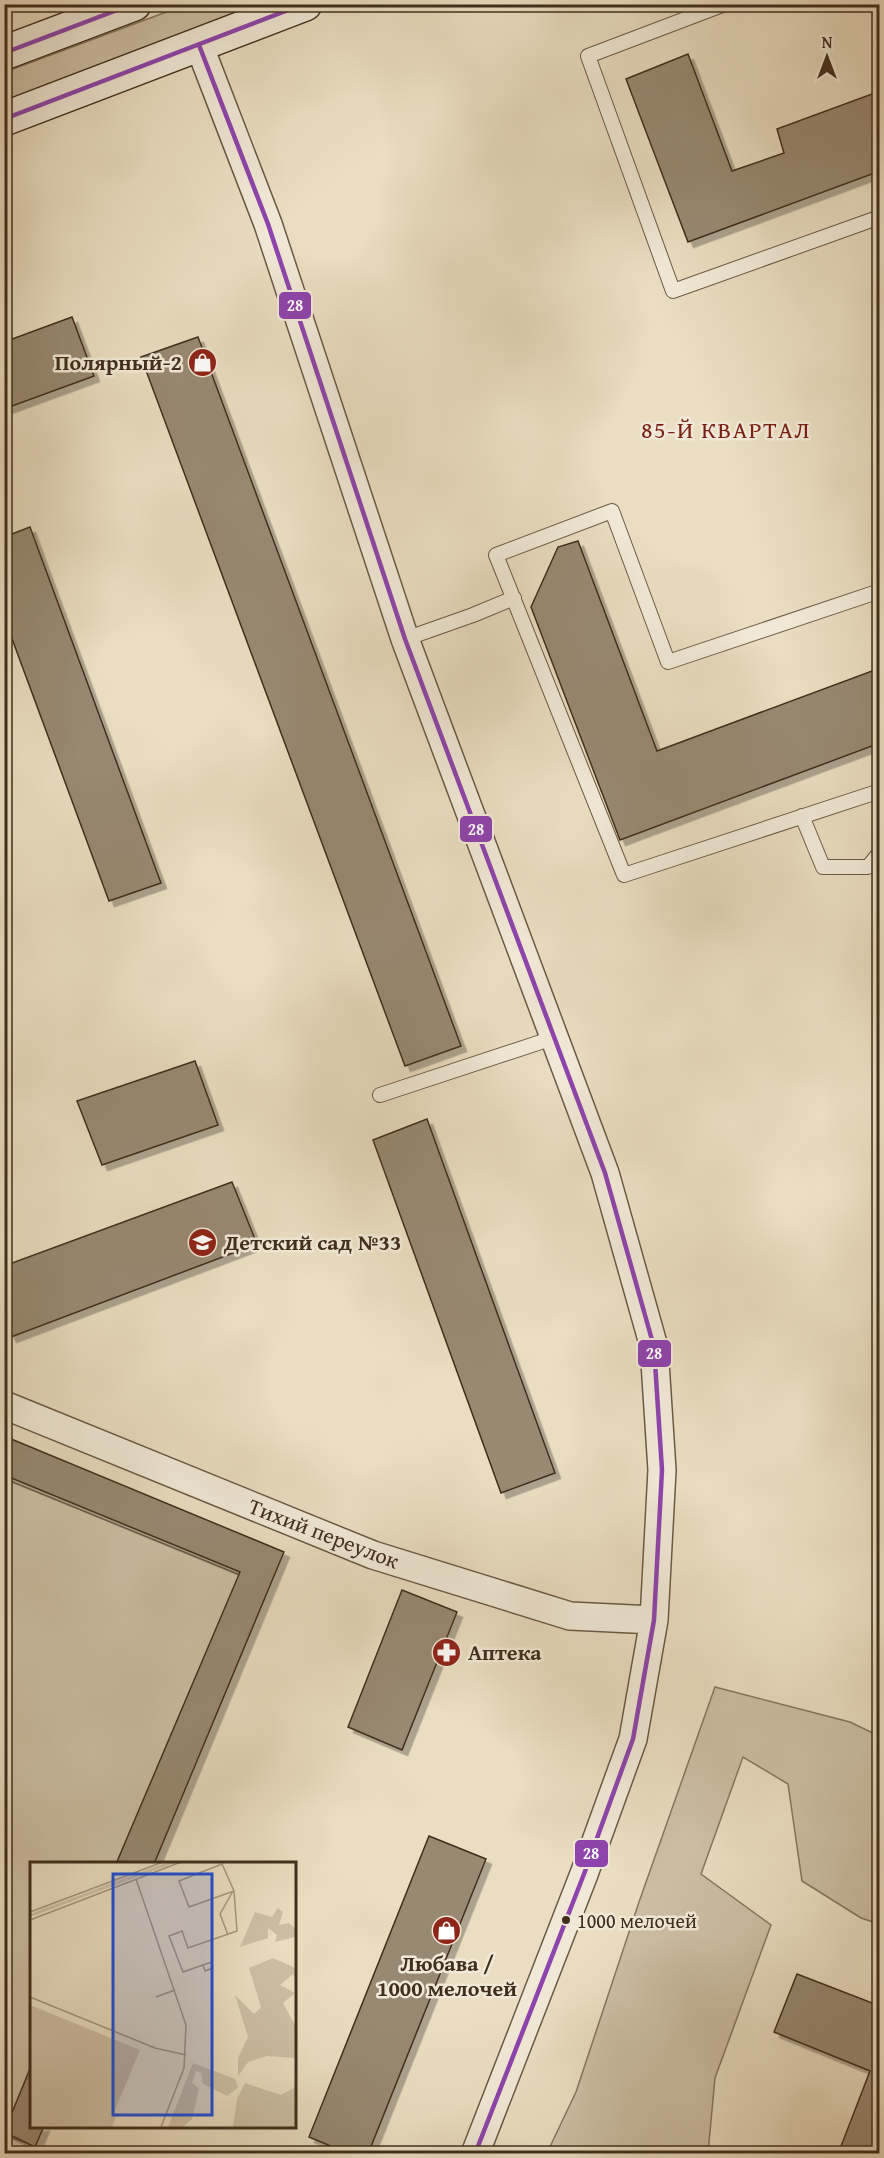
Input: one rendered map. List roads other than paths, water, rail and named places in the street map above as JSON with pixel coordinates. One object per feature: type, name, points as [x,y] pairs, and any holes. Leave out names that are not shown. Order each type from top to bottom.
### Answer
[{"type":"main road","points":[[4,53],[134,4]]},
{"type":"main road","points":[[4,119],[305,4]]},
{"type":"street","points":[[199,45],[268,224],[405,639],[604,1173],[654,1347],[662,1470],[654,1620],[633,1739],[585,1874],[475,2154]]},
{"type":"street","name":"Тихий переулок","points":[[4,1405],[373,1555],[570,1616],[654,1620]]},
{"type":"lane","points":[[725,4],[588,57],[673,291],[879,217]]},
{"type":"lane","points":[[879,591],[668,662],[612,511],[496,555],[624,875],[879,790]]},
{"type":"lane","points":[[405,639],[514,598]]},
{"type":"lane","points":[[801,816],[824,867],[868,867],[879,852]]},
{"type":"lane","points":[[380,1095],[553,1038]]},
{"type":"place","name":"Полярный-2","points":[[203,362]]},
{"type":"place","name":"Детский сад №33","points":[[203,1242]]},
{"type":"place","name":"Аптека","points":[[447,1652]]},
{"type":"place","name":"1000 мелочей","points":[[566,1920]]},
{"type":"place","name":"Любава / 1000 мелочей","points":[[447,1931]]},
{"type":"district","name":"85-Й КВАРТАЛ","points":[[726,429]]}]
